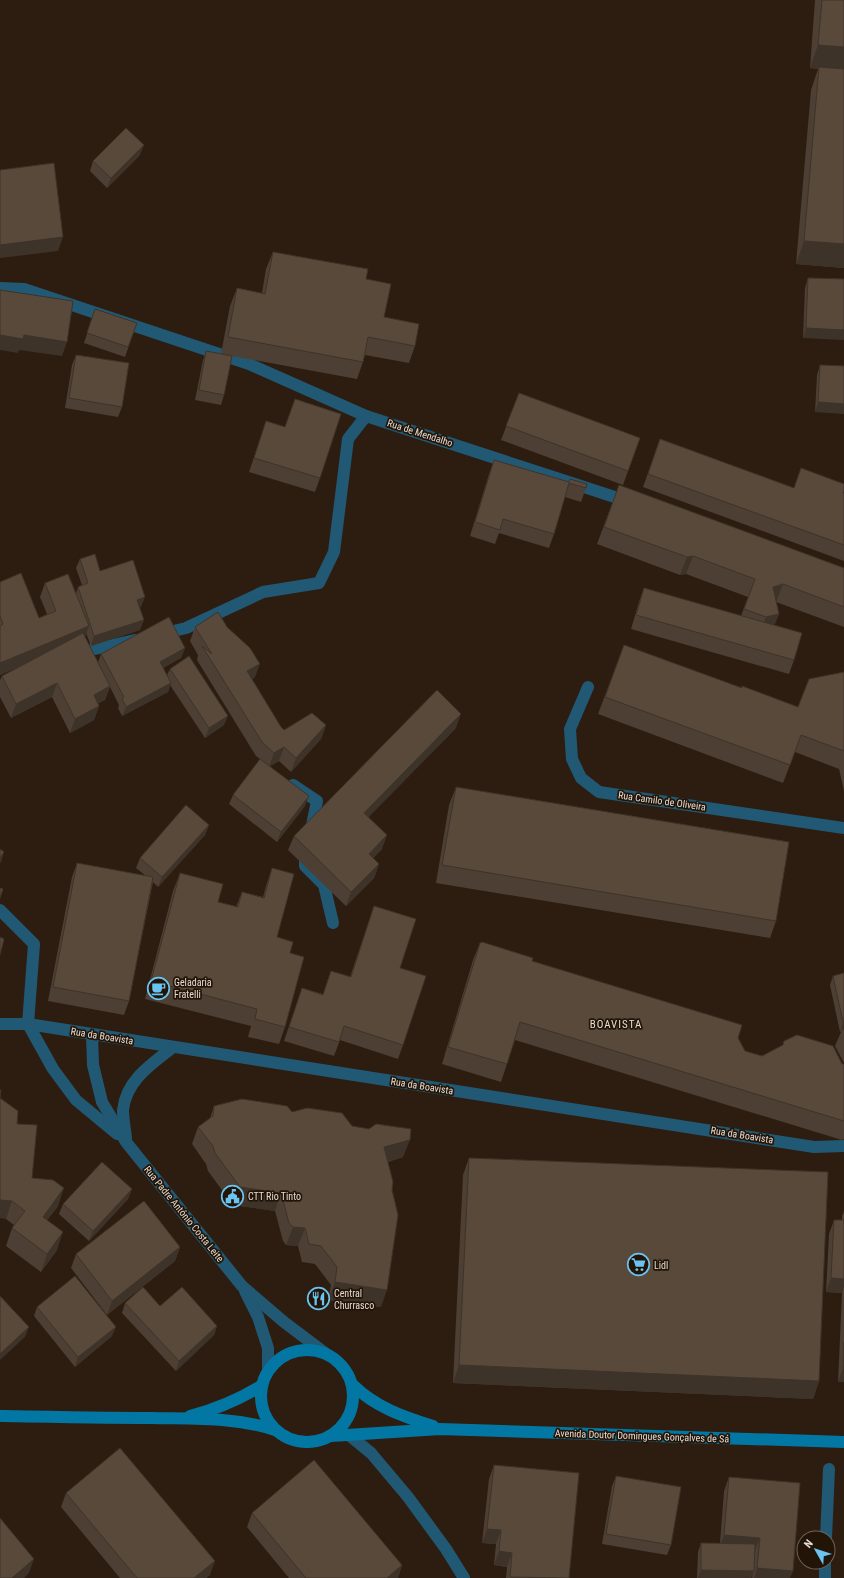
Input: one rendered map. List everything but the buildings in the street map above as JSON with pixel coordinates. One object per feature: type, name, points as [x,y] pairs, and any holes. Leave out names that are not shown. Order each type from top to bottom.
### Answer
[{"type":"main road","name":"Avenida Doutor Domingues Gonçalves de Sá","points":[[309,1349],[325,1352],[337,1360],[347,1371],[353,1385],[354,1400],[350,1414],[342,1427],[331,1436],[317,1442],[303,1443],[288,1439],[275,1430],[265,1417],[259,1402],[261,1386],[268,1371],[279,1359],[293,1351],[309,1349]]},
{"type":"main road","name":"Avenida Doutor Domingues Gonçalves de Sá","points":[[353,1385],[381,1406],[411,1419],[440,1429]]},
{"type":"main road","points":[[177,1419],[213,1410],[242,1398],[261,1386]]},
{"type":"main road","points":[[0,1416],[177,1419],[245,1422],[275,1430]]},
{"type":"main road","name":"Avenida Doutor Domingues Gonçalves de Sá","points":[[331,1436],[440,1429],[844,1442]]},
{"type":"street","name":"Rua de Mendalho","points":[[0,288],[24,289],[250,364],[366,416],[644,506]]},
{"type":"street","points":[[68,655],[188,632],[263,592],[319,583],[334,552],[348,439],[366,416]]},
{"type":"street","name":"Rua Camilo de Oliveira","points":[[588,687],[570,730],[572,759],[581,778],[599,792],[844,828]]},
{"type":"street","points":[[285,780],[316,801],[305,866],[324,885],[333,923]]},
{"type":"street","points":[[0,910],[34,944],[28,1024]]},
{"type":"street","name":"Rua da Boavista","points":[[0,1024],[28,1024],[172,1048],[814,1147],[844,1146]]},
{"type":"street","name":"Rua Padre António Costa Leite","points":[[28,1024],[53,1069],[76,1100],[126,1142]]},
{"type":"street","name":"Rua Padre António Costa Leite","points":[[92,1035],[93,1065],[102,1102],[126,1142],[242,1286],[284,1322],[325,1352]]},
{"type":"street","points":[[126,1142],[123,1111],[127,1094],[137,1078],[146,1068],[172,1048]]},
{"type":"street","name":"Rua Padre António Costa Leite","points":[[242,1286],[258,1318],[268,1348],[268,1371]]},
{"type":"street","points":[[349,1435],[371,1453],[408,1497],[446,1549],[464,1578]]},
{"type":"street","points":[[826,1530],[828,1469]]},
{"type":"place","name":"Geladaria Fratelli","points":[[158,988]]},
{"type":"place","name":"CTT Rio Tinto","points":[[232,1196]]},
{"type":"place","name":"Lidl","points":[[638,1265]]},
{"type":"place","name":"Central Churrasco","points":[[319,1299]]},
{"type":"district","name":"BOAVISTA","points":[[616,1024]]}]
